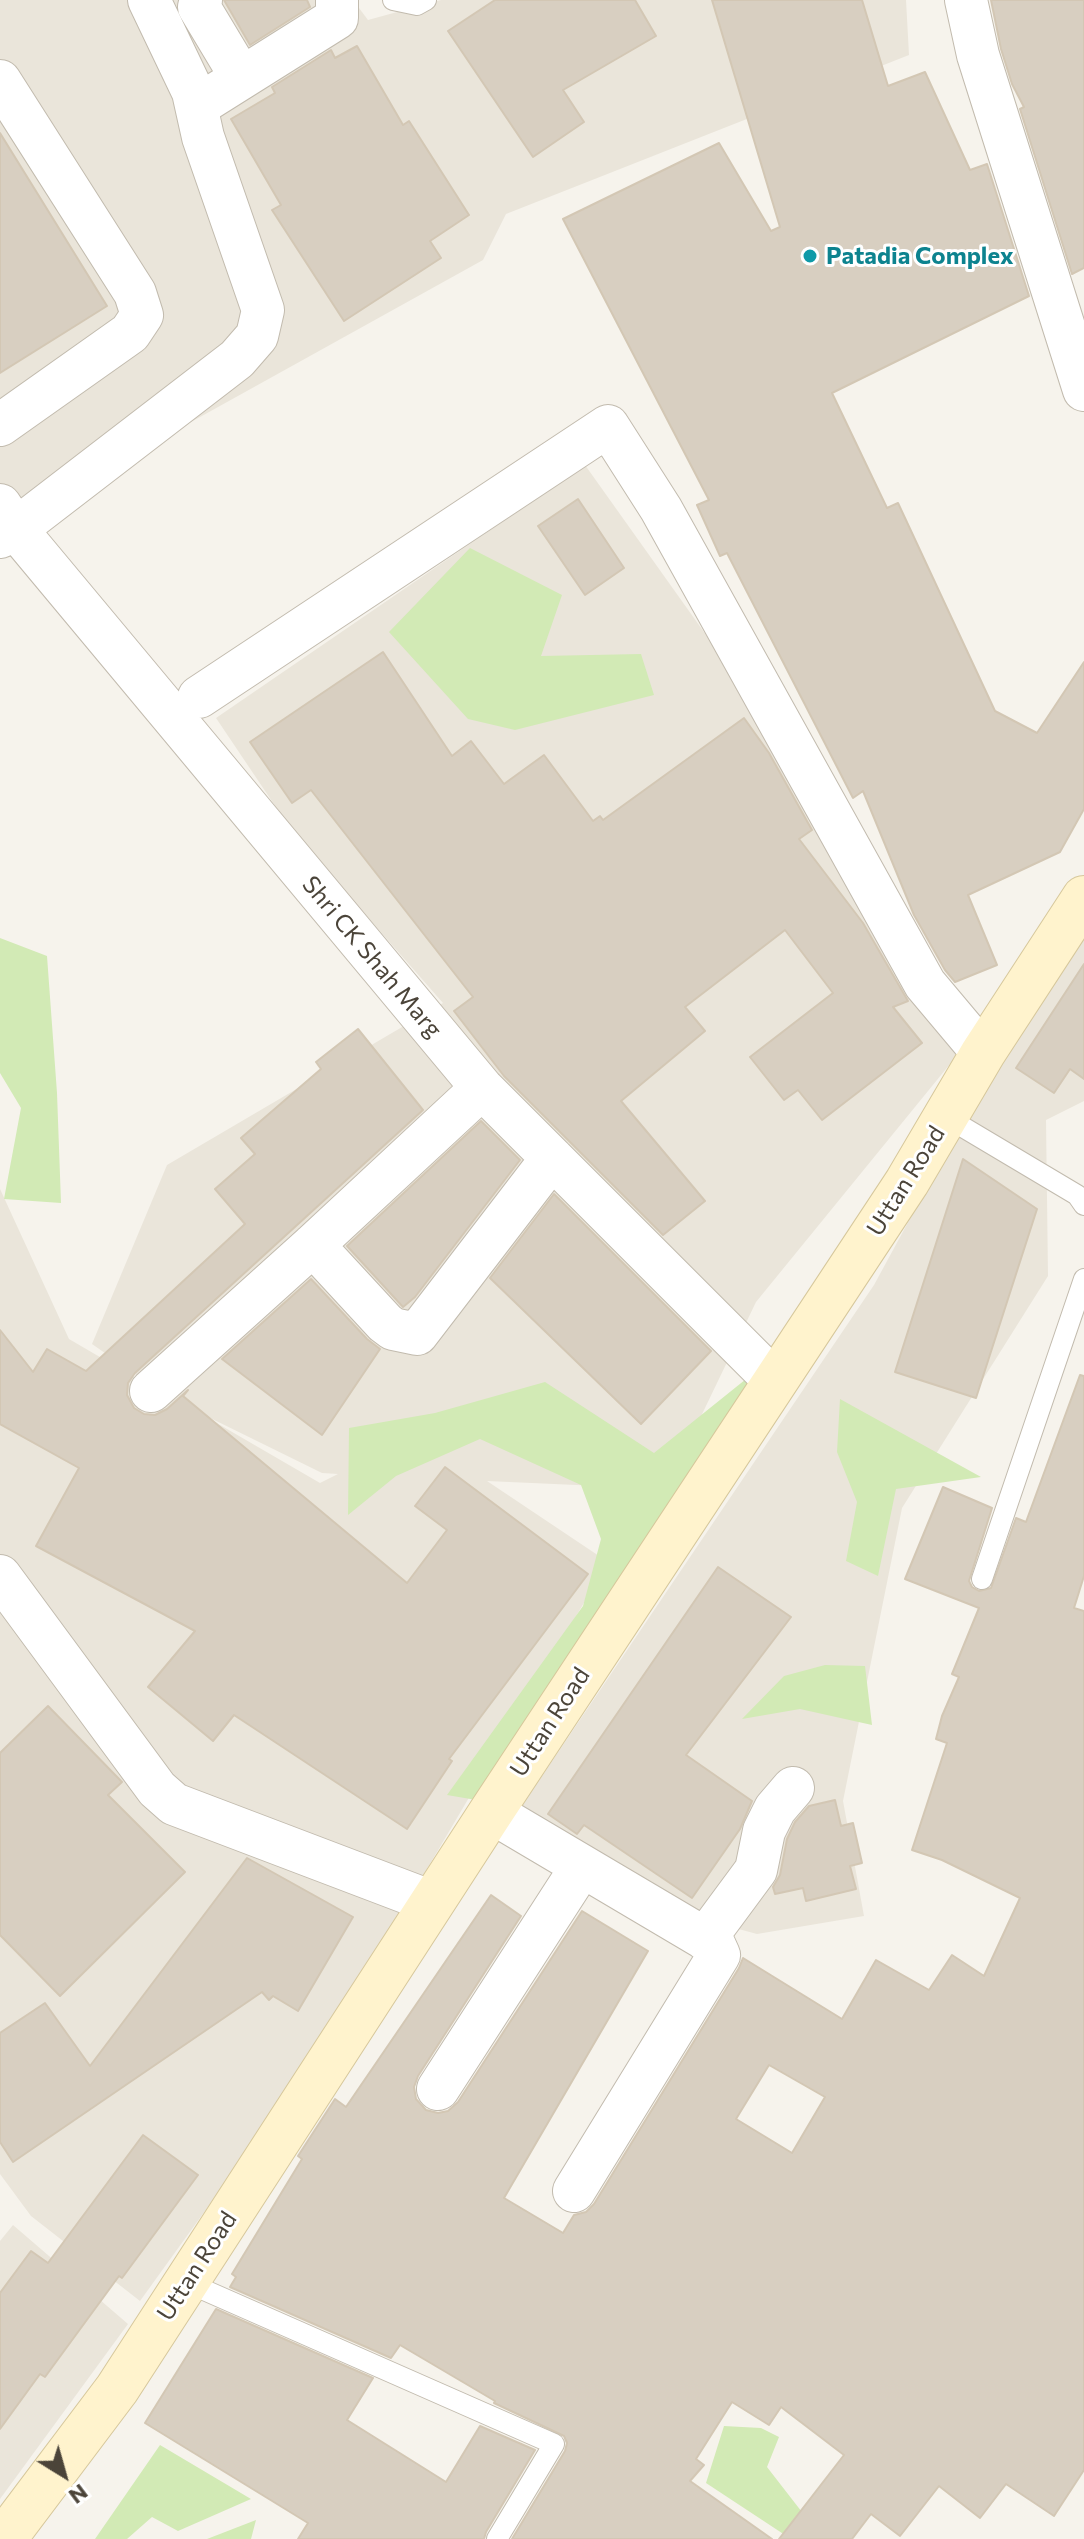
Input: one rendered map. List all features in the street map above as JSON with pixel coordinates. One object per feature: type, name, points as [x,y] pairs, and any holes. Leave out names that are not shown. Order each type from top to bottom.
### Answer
[{"type":"street","points":[[5,524],[237,359],[257,336],[263,310],[203,137],[197,106],[149,0]]},
{"type":"street","points":[[201,0],[199,7],[241,77]]},
{"type":"street","points":[[197,106],[337,18],[337,0]]},
{"type":"street","points":[[966,0],[978,55],[1084,390]]},
{"type":"street","points":[[0,81],[135,293],[142,315],[130,333],[0,425]]},
{"type":"street","points":[[199,697],[608,426],[661,509],[925,984],[983,1053]]},
{"type":"street","name":"Shri CK Shah Marg","points":[[5,524],[482,1088],[775,1381]]},
{"type":"street","name":"Uttan Road","points":[[4,2539],[117,2389],[432,1902],[907,1182],[983,1053],[1084,898]]},
{"type":"street","points":[[151,1391],[482,1088]]},
{"type":"street","points":[[313,1245],[385,1323],[393,1329],[417,1334],[552,1158]]},
{"type":"street","points":[[0,1576],[157,1789],[174,1804],[432,1902]]},
{"type":"street","points":[[705,1939],[756,1870],[764,1831],[775,1809],[793,1788]]},
{"type":"street","points":[[491,1812],[714,1944],[719,1955],[574,2191]]},
{"type":"street","points":[[438,2089],[582,1866]]},
{"type":"lane","points":[[393,0],[417,5],[426,0]]},
{"type":"lane","points":[[946,1117],[1077,1195],[1084,1205]]},
{"type":"lane","points":[[982,1579],[1084,1279]]},
{"type":"lane","points":[[186,2282],[554,2444],[497,2539]]},
{"type":"shaded area","points":[[0,0],[353,0],[368,20],[441,0],[906,0],[909,55],[506,214],[483,260],[0,528]]},
{"type":"shaded area","points":[[585,465],[726,663],[959,1053],[756,1302],[666,1489],[487,1481],[608,1562],[398,1918],[241,2161],[140,2301],[31,2216],[0,2174],[0,1189],[69,1339],[165,1395],[92,1344],[167,1165],[443,1003],[292,831],[216,718]],"holes":[[[196,1411],[322,1473],[338,1474],[320,1483]]]},
{"type":"shaded area","points":[[1084,927],[1084,1101],[1046,1120],[1048,1276],[902,1508],[843,1801],[864,1916],[757,1934],[595,1890],[519,1810],[874,1285],[1000,1053]]},
{"type":"shaded area","points":[[13,2225],[128,2324],[0,2499],[0,2241]]},
{"type":"green space","points":[[470,548],[562,595],[541,656],[641,654],[654,695],[515,730],[468,719],[389,632]]},
{"type":"green space","points":[[0,938],[47,956],[61,1203],[4,1199],[21,1108],[0,1073]]},
{"type":"green space","points":[[761,1367],[482,1801],[447,1795],[583,1606],[601,1539],[581,1485],[480,1439],[396,1476],[348,1515],[349,1428],[435,1413],[545,1382],[654,1453]]},
{"type":"green space","points":[[840,1399],[981,1477],[896,1489],[878,1576],[846,1561],[857,1502],[837,1452]]},
{"type":"green space","points":[[825,1665],[865,1666],[872,1725],[800,1709],[742,1719],[784,1676]]},
{"type":"green space","points":[[724,2426],[761,2428],[779,2437],[767,2467],[812,2525],[791,2539],[706,2483]]},
{"type":"green space","points":[[160,2445],[251,2499],[178,2531],[152,2517],[127,2539],[95,2539]]},
{"type":"green space","points":[[256,2520],[251,2539],[207,2539]]},
{"type":"building","points":[[224,0],[307,0],[310,7],[250,45]]},
{"type":"building","points":[[495,0],[635,0],[656,36],[563,90],[584,122],[533,157],[448,31]]},
{"type":"building","points":[[712,0],[862,0],[888,86],[925,72],[970,170],[987,164],[1029,296],[832,393],[887,508],[898,503],[995,711],[1037,733],[1084,662],[1084,809],[1060,852],[968,895],[997,965],[955,982],[914,915],[863,791],[853,798],[727,553],[720,556],[697,505],[709,500],[563,219],[719,143],[771,231],[780,227]]},
{"type":"building","points":[[991,0],[1084,0],[1084,268],[1072,274],[1020,109],[1024,107],[1012,84],[1001,49]]},
{"type":"building","points":[[357,46],[403,125],[409,121],[469,215],[430,241],[441,258],[344,321],[272,210],[281,205],[231,119],[275,93],[272,87],[331,50],[335,58]]},
{"type":"building","points":[[0,133],[107,306],[0,373]]},
{"type":"building","points":[[578,499],[624,568],[585,595],[538,526]]},
{"type":"building","points":[[383,652],[452,756],[471,741],[504,784],[544,755],[593,821],[600,816],[603,820],[744,718],[769,753],[812,830],[799,839],[863,923],[908,1001],[893,1007],[922,1043],[822,1120],[798,1090],[784,1100],[750,1057],[833,993],[785,930],[685,1007],[705,1031],[621,1101],[705,1201],[663,1235],[504,1076],[454,1011],[473,997],[311,790],[292,803],[250,742]]},
{"type":"building","points":[[1084,964],[1084,1079],[1070,1069],[1054,1093],[1016,1068]]},
{"type":"building","points":[[358,1029],[423,1110],[135,1373],[128,1383],[127,1395],[134,1408],[144,1414],[155,1415],[167,1409],[188,1390],[183,1396],[407,1583],[447,1530],[415,1506],[445,1467],[588,1574],[449,1759],[452,1761],[407,1829],[234,1715],[213,1741],[148,1687],[195,1631],[36,1546],[79,1468],[0,1424],[0,1330],[33,1372],[47,1349],[86,1371],[245,1224],[215,1189],[255,1154],[241,1138],[321,1069],[316,1062]]},
{"type":"building","points":[[481,1121],[520,1160],[415,1297],[403,1307],[347,1246]]},
{"type":"building","points":[[963,1159],[1037,1209],[976,1398],[895,1372]]},
{"type":"building","points":[[554,1194],[711,1351],[641,1424],[490,1278]]},
{"type":"building","points":[[311,1279],[380,1349],[322,1435],[222,1359]]},
{"type":"building","points":[[1080,1375],[1084,1376],[1084,1576],[1074,1608],[1084,1611],[1084,2470],[1054,2516],[1006,2484],[980,2518],[939,2486],[900,2536],[871,2514],[852,2539],[779,2539],[844,2455],[781,2407],[769,2425],[732,2402],[696,2459],[704,2465],[690,2481],[772,2539],[512,2539],[565,2451],[567,2443],[564,2436],[494,2403],[400,2345],[391,2358],[230,2287],[236,2277],[232,2274],[302,2159],[298,2156],[335,2099],[346,2107],[491,1895],[521,1916],[418,2076],[414,2087],[416,2099],[426,2110],[438,2113],[448,2111],[458,2102],[582,1911],[648,1951],[504,2198],[563,2233],[574,2215],[586,2212],[594,2204],[743,1958],[842,2019],[876,1960],[929,1990],[952,1955],[984,1976],[1020,1898],[942,1860],[912,1850],[947,1743],[936,1739],[959,1677],[952,1674],[979,1608],[905,1579],[943,1487],[992,1508],[969,1581],[979,1591],[991,1588],[1016,1518],[1026,1522]],"holes":[[[769,2065],[825,2097],[792,2153],[736,2119]]]},
{"type":"building","points":[[718,1567],[791,1617],[686,1755],[752,1801],[740,1829],[692,1898],[584,1825],[577,1834],[548,1814]]},
{"type":"building","points":[[48,1706],[122,1782],[108,1795],[185,1872],[60,1996],[0,1935],[0,1753]]},
{"type":"building","points":[[835,1800],[841,1826],[853,1823],[862,1863],[850,1866],[856,1889],[806,1901],[803,1888],[775,1894],[773,1887],[780,1875],[787,1839],[795,1822],[809,1806]]},
{"type":"building","points":[[247,1858],[353,1917],[298,2011],[273,1996],[269,2000],[262,1992],[13,2162],[0,2142],[0,2033],[45,2003],[90,2066]]},
{"type":"building","points":[[143,2135],[198,2175],[45,2377],[40,2374],[0,2429],[0,2293],[31,2251],[48,2263]]},
{"type":"building","points":[[216,2309],[373,2378],[347,2420],[446,2482],[480,2426],[535,2450],[484,2539],[298,2539],[308,2523],[145,2423]]},
{"type":"place","name":"Patadia Complex","points":[[810,256]]}]
